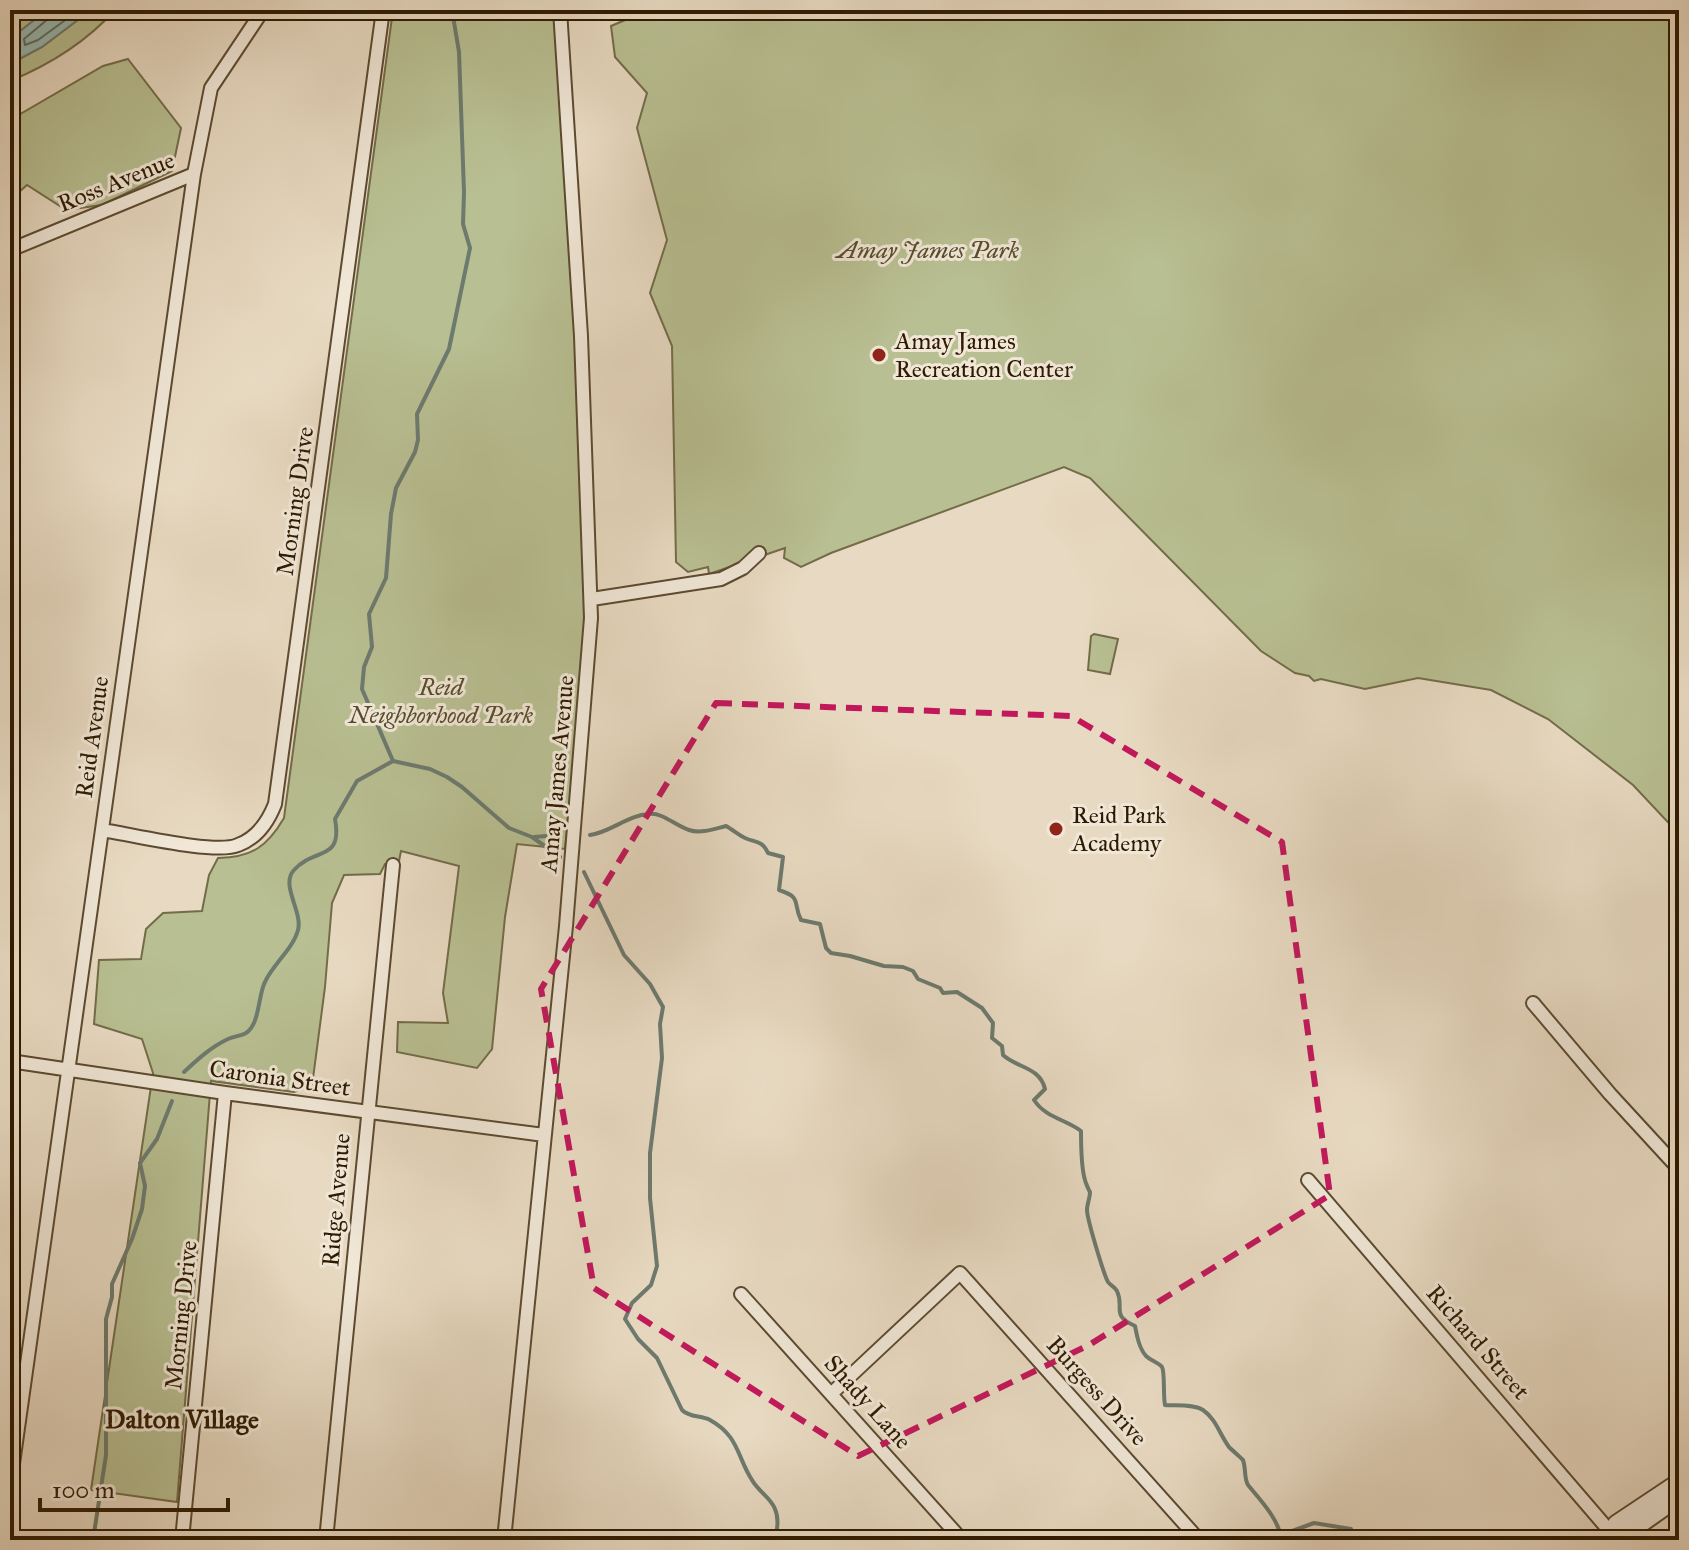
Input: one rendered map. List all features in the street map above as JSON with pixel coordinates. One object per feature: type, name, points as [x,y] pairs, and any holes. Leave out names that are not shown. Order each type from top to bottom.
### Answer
[{"type":"street","name":"Reid Avenue","points":[[10,1485],[194,174],[211,88],[263,10]]},
{"type":"street","name":"Morning Drive","points":[[102,830],[211,848],[230,848],[252,838],[266,824],[275,804],[383,10]]},
{"type":"street","name":"Amay James Avenue","points":[[504,1540],[587,697],[592,599],[581,336],[560,10]]},
{"type":"street","name":"Ross Avenue","points":[[10,250],[194,174]]},
{"type":"street","points":[[592,599],[721,579],[743,568],[759,553]]},
{"type":"street","name":"Ridge Avenue","points":[[326,1540],[393,865]]},
{"type":"street","points":[[1533,1003],[1679,1169]]},
{"type":"street","name":"Caronia Street","points":[[10,1061],[544,1135]]},
{"type":"street","name":"Morning Drive","points":[[182,1540],[225,1093]]},
{"type":"street","name":"Richard Street","points":[[1308,1180],[1610,1537]]},
{"type":"street","name":"Burgess Drive","points":[[831,1394],[960,1273],[1199,1540]]},
{"type":"street","name":"Shady Lane","points":[[741,1294],[962,1540]]},
{"type":"street","points":[[1610,1537],[1616,1524],[1679,1482]]},
{"type":"street","points":[[1610,1537],[1625,1535],[1679,1497]]},
{"type":"highlighted area","points":[[716,703],[1071,716],[1282,842],[1330,1195],[1089,1345],[858,1456],[594,1288],[541,989]]},
{"type":"green space","points":[[10,10],[47,10],[10,39]]},
{"type":"green space","points":[[91,10],[115,10],[67,51],[10,81],[10,64],[42,47]]},
{"type":"green space","name":"Reid Neighborhood Park","points":[[393,10],[555,10],[587,584],[581,699],[565,849],[517,844],[505,917],[492,1049],[477,1068],[397,1052],[398,1022],[448,1023],[443,993],[459,866],[401,851],[398,866],[385,864],[380,874],[344,875],[332,903],[312,1086],[294,1092],[211,1081],[177,1502],[91,1490],[153,1073],[142,1039],[94,1024],[99,960],[141,959],[146,929],[163,913],[202,911],[209,875],[218,858],[249,853],[265,843],[284,818]]},
{"type":"green space","name":"Amay James Park","points":[[649,10],[1679,10],[1679,834],[1633,785],[1548,719],[1491,690],[1418,678],[1365,689],[1321,679],[1314,681],[1309,676],[1295,673],[1261,651],[1090,478],[1064,467],[831,553],[801,567],[784,558],[785,548],[709,574],[708,567],[688,572],[676,562],[672,346],[650,293],[667,240],[637,128],[647,93],[615,57],[611,26]]},
{"type":"green space","points":[[128,59],[181,128],[172,171],[102,205],[66,210],[27,185],[10,200],[10,120],[103,66]]},
{"type":"green space","points":[[1091,636],[1118,639],[1110,674],[1088,670]]},
{"type":"water","points":[[47,10],[91,10],[42,47],[10,64],[10,39]]},
{"type":"waterway","points":[[393,761],[362,689],[364,667],[372,647],[369,614],[386,578],[396,488],[415,452],[417,414],[449,349],[470,248],[463,224],[459,52],[452,10]]},
{"type":"waterway","points":[[184,1072],[216,1046],[251,1029],[265,982],[292,944],[298,930],[290,876],[302,863],[331,848],[335,842],[335,819],[357,781],[393,761],[430,769],[462,787],[509,828],[532,837],[560,857]]},
{"type":"waterway","points":[[590,835],[649,814],[659,815],[694,831],[726,826],[761,844],[768,853],[783,857],[779,890],[794,898],[801,920],[820,924],[826,948],[831,953],[884,966],[903,967],[913,971],[918,979],[940,988],[943,993],[957,992],[982,1008],[993,1023],[992,1038],[1002,1046],[1003,1055],[1033,1072],[1042,1082],[1045,1089],[1034,1100],[1050,1115],[1081,1131],[1083,1169],[1090,1192],[1088,1215],[1100,1259],[1108,1282],[1117,1291],[1120,1315],[1135,1326],[1146,1356],[1162,1367],[1165,1405],[1194,1407],[1211,1418],[1229,1447],[1243,1460],[1247,1483],[1273,1517],[1282,1540]]},
{"type":"waterway","points":[[534,837],[560,835]]},
{"type":"waterway","points":[[584,872],[624,955],[650,984],[663,1007],[660,1024],[662,1058],[650,1153],[650,1198],[657,1266],[651,1285],[632,1303],[625,1319],[638,1339],[657,1358],[682,1410],[710,1420],[732,1440],[752,1480],[775,1509],[775,1540]]},
{"type":"waterway","points":[[93,1540],[106,1455],[106,1319],[112,1284],[142,1209],[145,1186],[140,1163],[157,1139],[172,1101]]},
{"type":"waterway","points":[[1281,1535],[1314,1523],[1351,1529]]},
{"type":"place","name":"Amay James Recreation Center","points":[[879,355]]},
{"type":"place","name":"Reid Park Academy","points":[[1056,829]]},
{"type":"district","name":"Dalton Village","points":[[182,1419]]}]
